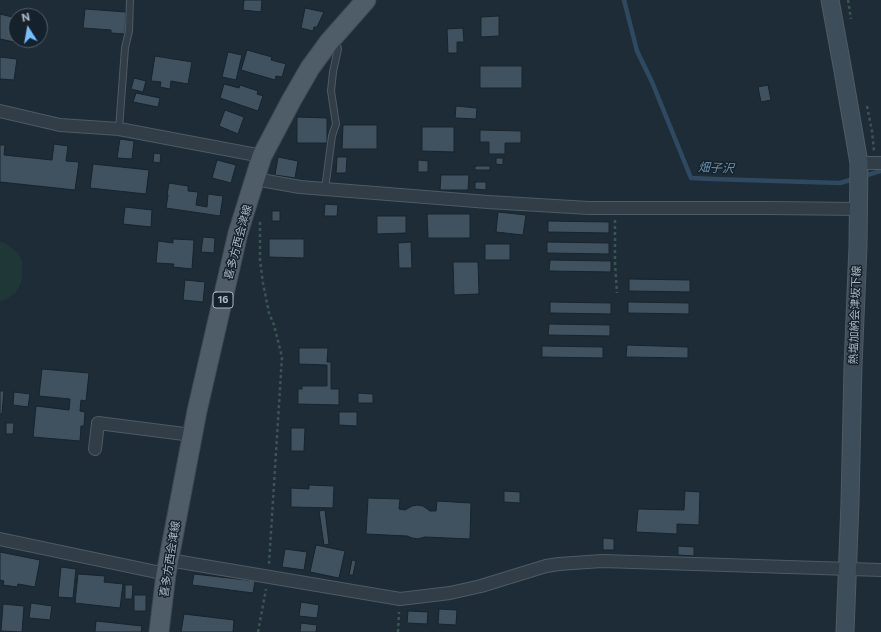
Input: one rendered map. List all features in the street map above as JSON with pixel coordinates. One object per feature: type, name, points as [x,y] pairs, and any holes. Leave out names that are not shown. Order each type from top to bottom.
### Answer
[{"type":"main road","name":"熱塩加納会津坂下線","points":[[830,0],[859,163],[859,209],[845,632]]},
{"type":"main road","name":"喜多方西会津線","points":[[159,632],[168,567],[197,411],[238,233],[262,156],[310,68],[362,1]]},
{"type":"street","points":[[0,111],[60,125],[119,129],[262,156]]},
{"type":"street","points":[[859,163],[881,163]]},
{"type":"street","points":[[255,179],[325,189],[488,202],[589,208],[859,209]]},
{"type":"street","points":[[95,449],[98,423],[192,435]]},
{"type":"street","points":[[0,539],[168,567],[268,576],[400,599],[450,593],[481,586],[546,566],[566,563],[602,561],[881,570]]},
{"type":"lane","points":[[119,129],[125,48],[129,30],[130,0]]},
{"type":"lane","points":[[325,189],[332,136],[336,124],[331,91],[338,49],[332,38]]},
{"type":"path","points":[[614,208],[615,263],[618,293]]},
{"type":"path","points":[[258,632],[268,576],[282,357],[274,325],[269,313],[263,283],[260,260],[260,220]]},
{"type":"path","points":[[398,632],[400,599]]},
{"type":"green space","points":[[0,242],[5,243],[18,253],[22,262],[22,276],[21,283],[16,292],[5,300],[0,301]]},
{"type":"building","points":[[244,0],[262,0],[261,12],[243,10]]},
{"type":"building","points":[[305,8],[324,12],[317,27],[314,27],[313,31],[301,28]]},
{"type":"building","points":[[85,9],[126,12],[125,34],[111,33],[111,30],[83,28]]},
{"type":"building","points":[[0,14],[8,16],[8,41],[0,39]]},
{"type":"building","points":[[499,16],[499,36],[481,37],[481,17]]},
{"type":"building","points":[[463,28],[464,42],[457,42],[457,53],[448,53],[447,29]]},
{"type":"building","points":[[247,50],[272,57],[271,60],[286,64],[282,77],[276,76],[275,80],[241,70]]},
{"type":"building","points":[[228,52],[242,55],[236,80],[222,77]]},
{"type":"building","points":[[155,56],[192,62],[188,84],[171,81],[170,89],[160,87],[161,82],[151,81]]},
{"type":"building","points":[[0,57],[17,59],[14,80],[0,79]]},
{"type":"building","points":[[480,66],[522,66],[522,88],[480,88]]},
{"type":"building","points":[[134,78],[146,81],[143,92],[131,89]]},
{"type":"building","points":[[224,84],[239,88],[240,85],[258,91],[257,94],[263,96],[258,111],[220,98]]},
{"type":"building","points":[[768,85],[771,100],[761,102],[758,87]]},
{"type":"building","points":[[136,93],[160,98],[158,107],[133,102]]},
{"type":"building","points":[[456,106],[477,108],[476,119],[455,118]]},
{"type":"building","points":[[225,110],[244,117],[238,134],[219,126]]},
{"type":"building","points":[[297,117],[327,118],[327,143],[297,143]]},
{"type":"building","points":[[343,125],[377,125],[377,149],[342,149]]},
{"type":"building","points":[[422,127],[454,127],[454,152],[422,151]]},
{"type":"building","points":[[480,130],[521,131],[521,143],[505,143],[505,154],[489,154],[489,142],[480,142]]},
{"type":"building","points":[[120,139],[134,141],[132,159],[117,158]]},
{"type":"building","points":[[54,144],[68,146],[66,161],[79,162],[75,190],[0,182],[0,145],[5,145],[4,155],[52,160]]},
{"type":"building","points":[[154,153],[161,154],[160,163],[153,162]]},
{"type":"building","points":[[278,157],[298,161],[295,178],[275,175]]},
{"type":"building","points":[[337,157],[347,157],[346,173],[336,173]]},
{"type":"building","points":[[496,158],[503,158],[503,165],[496,164]]},
{"type":"building","points":[[217,160],[236,165],[231,183],[212,178]]},
{"type":"building","points":[[418,160],[428,161],[428,172],[418,172]]},
{"type":"building","points":[[93,164],[149,170],[146,194],[90,188]]},
{"type":"building","points":[[475,166],[490,166],[490,170],[475,170]]},
{"type":"building","points":[[441,175],[469,175],[468,190],[440,190]]},
{"type":"building","points":[[475,182],[486,182],[486,190],[475,189]]},
{"type":"building","points":[[169,183],[188,186],[188,191],[198,192],[196,205],[207,207],[208,194],[223,196],[220,216],[166,208]]},
{"type":"building","points":[[325,204],[338,205],[337,216],[324,216]]},
{"type":"building","points":[[125,207],[152,210],[151,227],[123,224]]},
{"type":"building","points":[[272,211],[280,211],[280,221],[272,221]]},
{"type":"building","points":[[498,212],[526,215],[523,235],[496,232]]},
{"type":"building","points":[[427,214],[470,214],[470,238],[428,238]]},
{"type":"building","points":[[377,216],[406,216],[406,233],[377,234]]},
{"type":"building","points":[[548,221],[609,222],[609,233],[548,232]]},
{"type":"building","points":[[203,237],[215,238],[214,253],[201,252]]},
{"type":"building","points":[[173,239],[194,240],[192,269],[173,267],[174,264],[156,263],[158,241],[173,243]]},
{"type":"building","points":[[269,239],[304,239],[304,258],[269,257]]},
{"type":"building","points":[[411,242],[412,268],[399,268],[398,243]]},
{"type":"building","points":[[547,242],[609,243],[609,254],[547,253]]},
{"type":"building","points":[[485,244],[510,244],[510,260],[485,260]]},
{"type":"building","points":[[550,260],[611,261],[611,272],[549,271]]},
{"type":"building","points":[[453,262],[478,262],[479,294],[454,295]]},
{"type":"building","points":[[629,279],[690,280],[690,292],[629,291]]},
{"type":"building","points":[[185,280],[205,282],[203,302],[183,300]]},
{"type":"building","points":[[550,302],[611,303],[611,314],[550,313]]},
{"type":"building","points":[[628,302],[689,303],[689,314],[628,313]]},
{"type":"building","points":[[549,324],[610,325],[610,336],[548,335]]},
{"type":"building","points":[[627,345],[688,347],[688,358],[626,357]]},
{"type":"building","points":[[542,346],[603,347],[603,358],[542,357]]},
{"type":"building","points":[[299,348],[328,348],[327,362],[331,362],[331,389],[339,389],[339,405],[298,404],[298,389],[302,389],[302,386],[327,386],[327,365],[299,364]]},
{"type":"building","points":[[42,369],[89,373],[86,401],[81,400],[80,411],[85,412],[84,426],[81,426],[80,441],[33,437],[36,406],[69,410],[70,399],[39,396]]},
{"type":"building","points":[[0,391],[4,391],[2,414],[0,414]]},
{"type":"building","points":[[14,392],[30,394],[28,407],[13,405]]},
{"type":"building","points":[[358,393],[373,394],[373,403],[358,403]]},
{"type":"building","points":[[339,412],[357,412],[357,426],[339,425]]},
{"type":"building","points":[[6,423],[14,423],[13,434],[6,434]]},
{"type":"building","points":[[291,428],[305,428],[304,451],[291,451]]},
{"type":"building","points":[[309,485],[334,486],[333,508],[291,507],[291,488],[309,489]]},
{"type":"building","points":[[504,491],[520,492],[520,503],[504,502]]},
{"type":"building","points":[[685,491],[700,492],[699,525],[677,524],[677,534],[636,532],[638,509],[684,510]]},
{"type":"building","points":[[368,498],[400,499],[399,509],[405,510],[417,505],[423,506],[430,511],[436,511],[437,501],[471,503],[470,539],[425,537],[418,539],[407,536],[366,534]]},
{"type":"building","points":[[325,510],[329,544],[324,545],[319,511]]},
{"type":"building","points":[[603,538],[614,539],[614,550],[603,550]]},
{"type":"building","points":[[316,545],[345,551],[339,578],[310,572]]},
{"type":"building","points":[[678,546],[694,547],[694,556],[678,555]]},
{"type":"building","points":[[285,549],[307,552],[304,570],[282,567]]},
{"type":"building","points":[[0,552],[40,560],[35,587],[18,584],[17,587],[3,585],[4,581],[0,580]]},
{"type":"building","points":[[352,560],[356,561],[353,575],[349,575]]},
{"type":"building","points":[[61,567],[76,569],[73,598],[58,597]]},
{"type":"building","points":[[78,574],[105,576],[104,582],[123,584],[120,608],[75,603]]},
{"type":"building","points":[[194,574],[255,581],[253,593],[192,585]]},
{"type":"building","points":[[125,585],[133,585],[132,599],[125,599]]},
{"type":"building","points":[[134,595],[146,595],[146,611],[134,611]]},
{"type":"building","points":[[301,602],[319,605],[317,618],[299,616]]},
{"type":"building","points":[[31,603],[52,606],[50,620],[29,618]]},
{"type":"building","points":[[3,604],[24,606],[22,632],[1,631]]},
{"type":"building","points":[[439,609],[457,610],[456,625],[438,624]]},
{"type":"building","points":[[408,611],[428,612],[427,624],[407,623]]},
{"type":"building","points":[[184,614],[234,620],[233,632],[181,632]]},
{"type":"building","points":[[96,621],[142,626],[141,632],[95,632]]},
{"type":"building","points":[[301,623],[317,625],[316,632],[300,632]]},
{"type":"waterway","name":"畑子沢","points":[[624,0],[637,51],[652,82],[691,178],[840,183],[881,171]]}]
